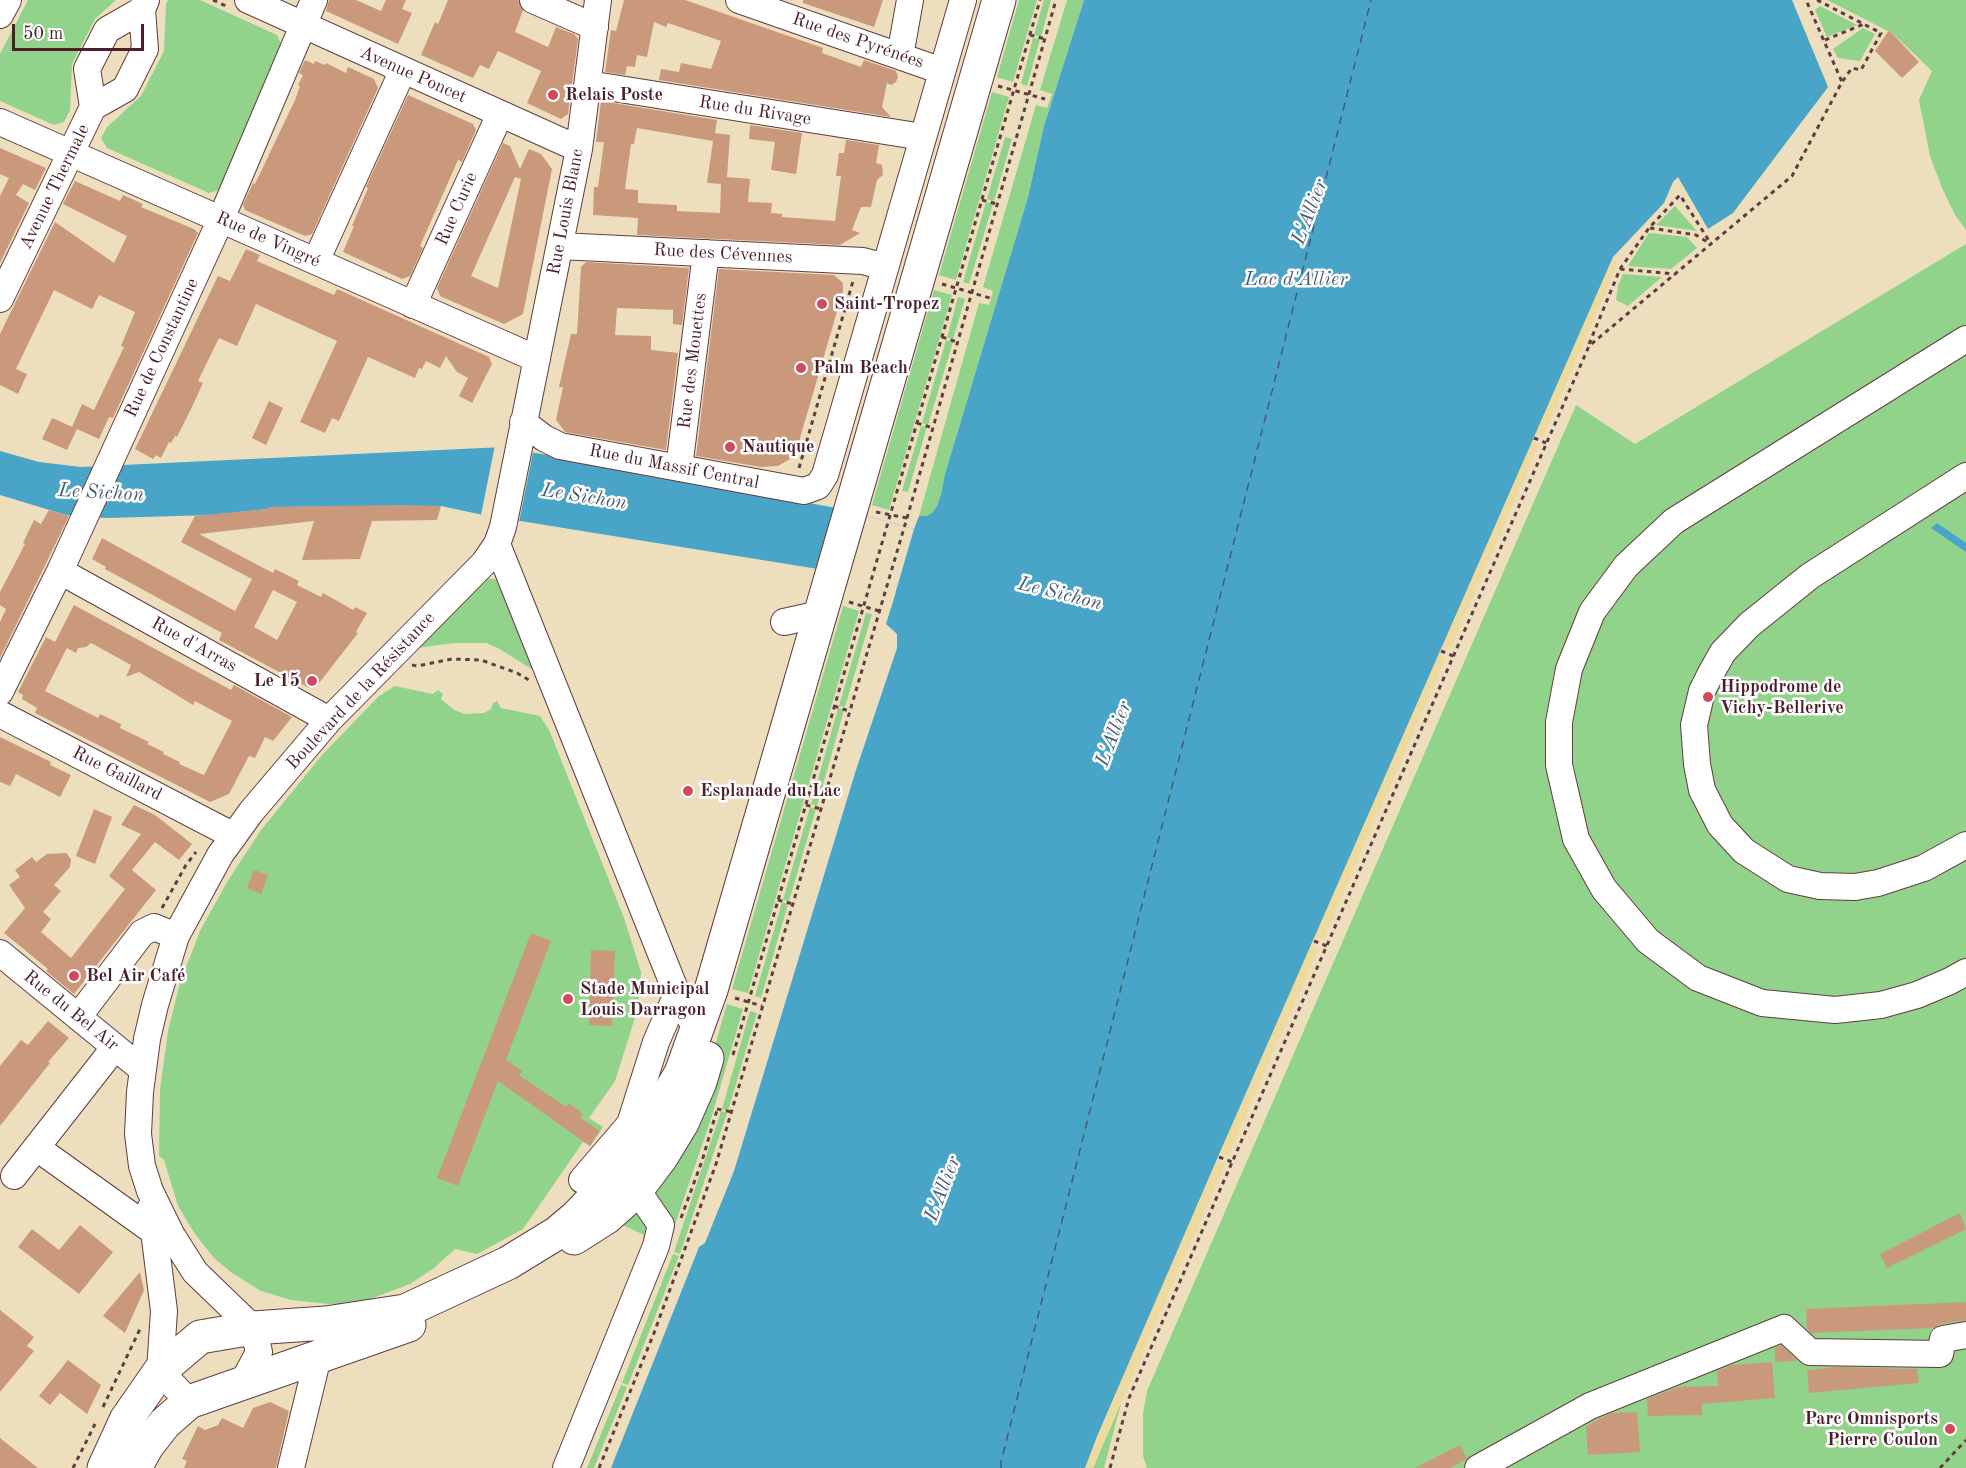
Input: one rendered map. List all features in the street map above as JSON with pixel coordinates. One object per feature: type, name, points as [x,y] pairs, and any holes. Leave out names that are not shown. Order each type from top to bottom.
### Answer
[{"type":"main road","points":[[135,1468],[147,1446],[165,1423],[189,1402],[414,1324],[514,1276],[607,1218],[635,1192],[662,1156],[682,1123],[737,998],[843,604],[867,503],[999,0]]},
{"type":"main road","points":[[867,503],[944,284],[1002,87],[1014,0]]},
{"type":"main road","points":[[104,1468],[126,1420],[160,1371],[200,1337],[253,1328],[326,1323],[405,1311],[508,1263],[557,1233],[576,1217],[592,1185],[661,1107],[681,1073],[699,1028],[744,880],[843,604]]},
{"type":"street","points":[[0,15],[8,0]]},
{"type":"street","name":"Avenue Poncet","points":[[248,0],[579,149]]},
{"type":"street","name":"Rue de Constantine","points":[[0,692],[60,570],[221,219],[314,0]]},
{"type":"street","points":[[533,0],[595,27]]},
{"type":"street","name":"Rue Louis Blanc","points":[[500,536],[579,149],[598,0]]},
{"type":"street","name":"Rue des Pyrénées","points":[[739,0],[942,71]]},
{"type":"street","points":[[900,56],[910,0]]},
{"type":"street","points":[[867,503],[847,479],[825,476],[963,0]]},
{"type":"street","name":"Avenue Thermale","points":[[93,106],[125,89],[145,50],[144,5]]},
{"type":"street","name":"Avenue Thermale","points":[[0,299],[93,106],[87,69],[107,30],[144,5]]},
{"type":"street","points":[[316,261],[403,70]]},
{"type":"street","name":"Rue du Rivage","points":[[588,84],[923,137]]},
{"type":"street","name":"Rue Curie","points":[[413,305],[500,114]]},
{"type":"street","name":"Rue de Vingré","points":[[0,122],[537,359]]},
{"type":"street","name":"Rue des Cévennes","points":[[560,246],[863,261],[885,267]]},
{"type":"street","name":"Rue des Mouettes","points":[[680,468],[706,253]]},
{"type":"street","points":[[1966,339],[1674,521],[1634,558],[1592,612],[1569,669],[1559,722],[1559,765],[1576,839],[1604,890],[1648,941],[1698,978],[1762,1003],[1835,1010],[1881,1005],[1917,995],[1966,972]]},
{"type":"street","name":"Rue du Massif Central","points":[[523,422],[544,438],[560,446],[804,491],[818,486],[825,476]]},
{"type":"street","points":[[1966,477],[1810,576],[1749,625],[1723,652],[1710,673],[1702,692],[1694,725],[1696,764],[1702,790],[1720,825],[1744,851],[1788,879],[1821,886],[1855,887],[1878,883],[1924,868],[1966,845]]},
{"type":"street","points":[[500,536],[557,698],[677,994],[694,1025],[699,1028]]},
{"type":"street","name":"Boulevard de la Résistance","points":[[253,1328],[195,1272],[171,1234],[150,1191],[142,1166],[138,1134],[143,1070],[155,1005],[168,958],[165,932],[220,855],[225,831],[251,812],[329,720],[484,563],[500,536]]},
{"type":"street","name":"Rue d'Arras","points":[[60,570],[329,720]]},
{"type":"street","points":[[784,622],[843,604]]},
{"type":"street","name":"Rue Gaillard","points":[[0,714],[225,831]]},
{"type":"street","name":"Boulevard de la Résistance","points":[[78,1017],[142,933],[165,932]]},
{"type":"street","name":"Rue du Bel Air","points":[[0,953],[143,1070]]},
{"type":"street","points":[[566,1468],[656,1246],[661,1225],[641,1196],[635,1192],[620,1186],[592,1185],[630,1124],[656,1042],[677,994]]},
{"type":"street","points":[[14,1176],[115,1047]]},
{"type":"street","points":[[37,1148],[153,1231]]},
{"type":"street","name":"Boulevard de la Résistance","points":[[150,1191],[164,1311],[160,1371]]},
{"type":"street","points":[[243,1382],[259,1352],[253,1328]]},
{"type":"street","points":[[1478,1468],[1590,1406],[1784,1328],[1810,1352],[1940,1354],[1943,1339],[1966,1335]]},
{"type":"street","points":[[291,1468],[316,1365],[315,1359]]},
{"type":"street","points":[[160,1371],[189,1402]]},
{"type":"path","points":[[733,1055],[737,998],[778,900],[834,706],[843,604],[867,503],[917,423],[942,337],[944,284],[982,200],[1002,87],[1030,35],[1040,0]]},
{"type":"path","points":[[598,1468],[683,1257],[716,1164],[907,518],[1056,0]]},
{"type":"path","points":[[1806,0],[1842,82]]},
{"type":"path","points":[[1589,346],[1792,176],[1842,82],[1852,68],[1861,70],[1881,33],[1817,0]]},
{"type":"path","points":[[1825,40],[1864,24]]},
{"type":"path","points":[[1030,35],[1045,39]]},
{"type":"path","points":[[1002,87],[1045,99]]},
{"type":"path","points":[[1110,1468],[1129,1398],[1589,346],[1620,269],[1649,228],[1680,195],[1711,244]]},
{"type":"path","points":[[982,200],[997,204]]},
{"type":"path","points":[[1649,228],[1696,235],[1711,244]]},
{"type":"path","points":[[1620,269],[1675,274]]},
{"type":"path","points":[[944,284],[990,298]]},
{"type":"path","points":[[942,337],[958,342]]},
{"type":"path","points":[[917,423],[933,428]]},
{"type":"path","points":[[1534,438],[1546,443]]},
{"type":"path","points":[[867,503],[907,518]]},
{"type":"path","points":[[843,604],[879,610]]},
{"type":"path","points":[[1441,651],[1453,656]]},
{"type":"path","points":[[388,660],[417,666],[452,659],[481,660],[517,673],[557,698]]},
{"type":"path","points":[[834,706],[849,711]]},
{"type":"path","points":[[806,805],[821,809]]},
{"type":"path","points":[[165,932],[168,894],[186,865],[225,831]]},
{"type":"path","points":[[778,900],[793,904]]},
{"type":"path","points":[[1314,941],[1327,946]]},
{"type":"path","points":[[737,998],[762,1006]]},
{"type":"path","points":[[680,1221],[702,1161],[717,1109],[732,1112]]},
{"type":"path","points":[[1219,1157],[1232,1162]]},
{"type":"path","points":[[122,1368],[145,1319]]},
{"type":"path","points":[[625,1385],[632,1388]]},
{"type":"path","points":[[1940,1468],[1966,1440]]},
{"type":"green space","points":[[28,0],[116,0],[95,19],[72,64],[70,110],[64,122],[54,125],[0,101],[0,54]]},
{"type":"green space","points":[[168,0],[200,0],[277,35],[282,46],[219,190],[209,193],[107,148],[101,138],[107,127],[141,96],[164,51]]},
{"type":"green space","points":[[1019,0],[1037,0],[1013,82],[997,77]]},
{"type":"green space","points":[[1044,0],[1051,0],[1041,37],[1034,35]]},
{"type":"green space","points":[[1067,0],[1084,0],[1044,126],[1028,197],[941,494],[932,513],[919,516],[979,303],[989,305],[993,291],[983,287],[1036,105],[1047,108],[1052,94],[1040,90]]},
{"type":"green space","points":[[1827,0],[1966,0],[1966,230],[1955,215],[1930,156],[1919,100],[1932,71],[1889,30]]},
{"type":"green space","points":[[1820,6],[1857,25],[1827,37],[1815,10]]},
{"type":"green space","points":[[1863,28],[1875,34],[1860,61],[1838,58],[1833,49]]},
{"type":"green space","points":[[1033,38],[1040,39],[1027,86],[1021,84]]},
{"type":"green space","points":[[992,92],[1009,97],[956,280],[939,275]]},
{"type":"green space","points":[[1005,137],[1012,139],[994,201],[987,199]]},
{"type":"green space","points":[[986,202],[993,204],[969,284],[963,282]]},
{"type":"green space","points":[[1675,206],[1697,231],[1656,225]]},
{"type":"green space","points":[[1649,233],[1687,237],[1697,248],[1671,269],[1628,266]]},
{"type":"green space","name":"Hippodrome de Vichy-Bellerive","points":[[1966,244],[1966,1468],[1147,1468],[1143,1456],[1143,1413],[1147,1391],[1576,405],[1635,444]]},
{"type":"green space","points":[[1623,274],[1662,277],[1628,306],[1616,300]]},
{"type":"green space","points":[[934,290],[952,295],[889,510],[872,505]]},
{"type":"green space","points":[[958,297],[965,299],[953,339],[947,338]]},
{"type":"green space","points":[[946,340],[953,342],[928,425],[922,423]]},
{"type":"green space","points":[[921,426],[927,427],[908,492],[902,491]]},
{"type":"green space","points":[[478,577],[499,580],[538,673],[486,643],[454,643],[410,649]]},
{"type":"green space","points":[[843,606],[859,611],[748,993],[732,989]]},
{"type":"green space","points":[[866,613],[872,614],[845,707],[839,706]]},
{"type":"green space","name":"Stade Municipal Louis Darragon","points":[[395,686],[433,694],[438,690],[443,694],[441,699],[454,710],[465,714],[484,713],[491,709],[493,703],[497,701],[501,708],[540,716],[550,732],[624,918],[641,972],[638,1008],[615,1081],[589,1118],[603,1127],[590,1146],[583,1142],[523,1229],[477,1254],[455,1249],[434,1268],[410,1284],[370,1299],[338,1305],[291,1300],[261,1291],[232,1273],[214,1258],[195,1234],[178,1206],[164,1160],[159,1156],[160,1090],[168,1031],[180,983],[200,931],[227,882],[261,830],[323,754],[379,696]]},
{"type":"green space","points":[[838,708],[844,710],[817,806],[811,804]]},
{"type":"green space","points":[[810,807],[816,809],[789,901],[783,900]]},
{"type":"green space","points":[[782,902],[788,904],[761,998],[755,996]]},
{"type":"green space","points":[[727,1004],[743,1009],[710,1122],[668,1245],[652,1191],[701,1094]]},
{"type":"green space","points":[[750,1011],[757,1013],[728,1111],[722,1109]]},
{"type":"green space","points":[[721,1111],[727,1113],[680,1254],[674,1252]]},
{"type":"green space","points":[[635,1207],[652,1229],[653,1239],[618,1223]]},
{"type":"green space","points":[[673,1254],[679,1256],[628,1385],[622,1383]]},
{"type":"green space","points":[[621,1385],[627,1387],[594,1468],[587,1468]]},
{"type":"green space","points":[[1123,1396],[1104,1468],[1093,1468],[1105,1438]]},
{"type":"sand","points":[[1612,259],[1618,263],[1543,437],[1535,433]]},
{"type":"sand","points":[[1531,441],[1539,445],[1450,650],[1441,646]]},
{"type":"sand","points":[[1438,654],[1446,658],[1323,940],[1314,936]]},
{"type":"sand","points":[[1311,944],[1319,948],[1228,1156],[1220,1152]]},
{"type":"sand","points":[[1216,1160],[1225,1164],[1093,1468],[1085,1468],[1098,1434]]},
{"type":"water","name":"Lac d'Allier","points":[[1084,0],[1792,0],[1828,87],[1733,213],[1708,229],[1678,177],[1673,182],[1664,203],[1613,257],[1220,1152],[1085,1468],[611,1468],[699,1247],[705,1243],[734,1171],[855,773],[897,648],[897,634],[886,624],[896,591],[824,570],[483,515],[441,506],[269,507],[268,509],[212,515],[105,518],[66,515],[0,495],[0,451],[39,462],[81,467],[503,447],[842,509],[914,529],[919,516],[932,513],[941,494],[1028,197],[1044,126]]},
{"type":"water","points":[[1937,523],[1966,543],[1966,552],[1931,528]]},
{"type":"pier","points":[[495,445],[533,452],[519,522],[481,515]]},
{"type":"pier","points":[[842,509],[914,529],[891,608],[888,607],[892,593],[824,572]]},
{"type":"building","points":[[329,0],[356,0],[381,11],[386,0],[406,0],[402,9],[412,13],[398,44],[326,11]]},
{"type":"building","points":[[448,0],[518,0],[523,10],[515,32],[548,47],[556,27],[574,34],[578,39],[568,114],[561,119],[527,103],[541,71],[498,51],[489,69],[480,65],[473,78],[421,55],[435,22],[438,24]]},
{"type":"building","points":[[624,0],[685,0],[823,48],[822,53],[861,67],[864,60],[896,71],[898,77],[896,82],[891,85],[887,83],[882,107],[891,117],[659,80],[661,69],[679,72],[681,63],[711,69],[721,41],[668,23],[666,27],[654,22],[647,57],[637,55],[635,67],[627,66],[625,75],[605,72],[611,30],[616,31]]},
{"type":"building","points":[[803,0],[883,0],[874,27],[803,3]]},
{"type":"building","points":[[1889,30],[1919,62],[1902,78],[1875,51]]},
{"type":"building","points":[[305,60],[314,64],[315,61],[325,65],[326,63],[346,73],[348,67],[374,79],[378,88],[312,234],[305,236],[245,210],[243,205],[295,100],[303,75],[299,73]]},
{"type":"building","points":[[408,95],[473,124],[476,130],[462,162],[458,160],[420,246],[423,248],[410,276],[402,279],[343,252],[368,188],[366,187]]},
{"type":"building","points":[[601,101],[717,120],[715,133],[730,135],[727,177],[750,179],[748,202],[772,203],[771,213],[782,214],[782,217],[835,221],[841,176],[836,176],[839,153],[844,153],[846,140],[879,145],[876,163],[882,165],[883,175],[877,180],[871,207],[861,207],[852,230],[860,233],[840,245],[637,235],[638,218],[593,215],[594,187],[598,187],[604,142],[596,142]],"holes":[[[637,128],[713,141],[707,183],[721,184],[720,213],[677,211],[677,205],[638,203],[638,190],[625,189],[631,144],[634,144]]]},
{"type":"building","points":[[750,125],[802,133],[796,174],[771,170],[775,142],[749,139]]},
{"type":"building","points":[[503,143],[510,146],[520,169],[529,149],[541,154],[552,169],[523,314],[504,324],[440,296],[437,288]],"holes":[[[515,177],[521,179],[498,288],[471,276]]]},
{"type":"building","points":[[0,148],[46,168],[35,190],[23,184],[16,195],[29,203],[0,263],[0,196],[9,178],[0,174]]},
{"type":"building","points":[[75,181],[120,201],[123,195],[143,204],[141,207],[194,229],[198,233],[113,418],[109,417],[99,439],[77,429],[67,450],[42,439],[52,418],[72,427],[82,404],[94,410],[124,347],[121,346],[135,312],[99,295],[92,309],[54,290],[16,369],[27,374],[18,394],[0,385],[0,334],[55,222],[114,263],[127,236],[63,204]]},
{"type":"building","points":[[246,249],[260,255],[257,261],[334,295],[337,289],[489,357],[492,364],[472,403],[459,396],[468,378],[457,372],[446,356],[440,368],[426,361],[422,369],[419,368],[415,378],[368,357],[339,421],[332,418],[325,433],[300,422],[337,341],[256,304],[237,346],[219,338],[198,381],[203,383],[192,407],[177,437],[175,436],[171,443],[169,442],[161,458],[156,455],[153,459],[135,449],[218,276],[230,281]]},
{"type":"building","points":[[586,262],[689,268],[682,325],[673,324],[673,310],[617,308],[615,335],[651,336],[651,350],[678,353],[666,450],[565,432],[556,420],[563,387],[559,387],[571,334],[577,334],[581,267]]},
{"type":"building","points":[[719,269],[834,275],[843,283],[843,291],[798,445],[792,458],[778,466],[761,467],[696,456]]},
{"type":"building","points":[[269,401],[283,408],[266,445],[252,438]]},
{"type":"building","points":[[441,506],[437,520],[372,521],[360,559],[302,560],[314,521],[199,534],[273,573],[275,569],[299,581],[297,585],[321,597],[323,593],[353,610],[355,607],[367,613],[356,632],[358,633],[316,687],[309,688],[219,640],[222,633],[105,569],[106,567],[92,559],[102,538],[235,611],[252,579],[181,542],[195,516],[268,509],[268,507]],"holes":[[[273,590],[297,602],[277,640],[254,627]]]},
{"type":"building","points":[[49,510],[69,516],[0,658],[0,622],[6,609],[0,605],[0,592],[25,544],[23,543],[34,520],[41,524]]},
{"type":"building","points":[[74,605],[231,690],[234,685],[292,717],[273,741],[265,737],[255,758],[249,756],[229,794],[210,802],[35,713],[37,708],[22,699],[23,695],[18,692],[46,637],[55,642]],"holes":[[[91,643],[131,665],[126,677],[139,672],[193,705],[195,701],[232,721],[204,775],[179,764],[180,762],[147,744],[149,742],[120,728],[121,724],[100,714],[98,718],[45,691],[67,648],[76,653],[78,648],[86,647]]]},
{"type":"building","points":[[0,737],[51,762],[50,765],[71,775],[60,797],[16,774],[10,786],[0,782]]},
{"type":"building","points":[[134,805],[155,815],[192,844],[179,860],[155,842],[132,870],[156,890],[74,994],[4,933],[25,908],[9,885],[20,877],[15,870],[32,857],[36,862],[47,854],[66,853],[71,859],[70,867],[54,885],[61,891],[43,912],[51,919],[41,932],[71,958],[125,889],[109,876],[141,834],[121,825]]},
{"type":"building","points":[[94,809],[112,817],[95,864],[76,856]]},
{"type":"building","points":[[254,870],[268,875],[261,894],[247,888]]},
{"type":"building","points":[[531,933],[551,941],[506,1060],[522,1071],[519,1075],[566,1107],[569,1103],[583,1114],[580,1118],[600,1131],[590,1146],[498,1081],[458,1186],[437,1178]]},
{"type":"building","points":[[591,950],[615,951],[612,1026],[589,1025]]},
{"type":"building","points":[[48,1021],[69,1038],[0,1126],[0,1066],[21,1040],[28,1045]]},
{"type":"building","points":[[1960,1213],[1966,1229],[1887,1268],[1880,1254]]},
{"type":"building","points":[[80,1225],[113,1252],[79,1294],[18,1247],[32,1229],[59,1250]]},
{"type":"building","points":[[140,1272],[144,1290],[125,1333],[103,1316]]},
{"type":"building","points":[[1966,1302],[1966,1320],[1940,1324],[1933,1328],[1811,1333],[1807,1328],[1806,1309]]},
{"type":"building","points":[[0,1310],[34,1337],[27,1346],[34,1351],[0,1392]]},
{"type":"building","points":[[1781,1345],[1796,1361],[1775,1362],[1775,1348]]},
{"type":"building","points":[[68,1360],[101,1385],[87,1414],[60,1393],[50,1405],[39,1396]]},
{"type":"building","points":[[1772,1362],[1775,1398],[1702,1404],[1702,1415],[1648,1416],[1647,1399],[1678,1387],[1718,1386],[1717,1371],[1732,1365]]},
{"type":"building","points":[[1835,1367],[1917,1369],[1919,1383],[1809,1393],[1807,1370]]},
{"type":"building","points":[[270,1402],[289,1411],[276,1468],[184,1468],[187,1461],[182,1459],[198,1426],[205,1430],[218,1425],[222,1418],[243,1428],[253,1408]]},
{"type":"building","points":[[1637,1412],[1640,1452],[1588,1455],[1586,1426],[1612,1413]]},
{"type":"building","points":[[0,1438],[38,1468],[0,1468]]},
{"type":"building","points":[[1460,1445],[1467,1459],[1450,1468],[1415,1468]]},
{"type":"ferry route","points":[[1001,1468],[1371,0]]},
{"type":"place","name":"Relais Poste","points":[[553,95]]},
{"type":"place","name":"Saint-Tropez","points":[[822,304]]},
{"type":"place","name":"Palm Beach","points":[[801,368]]},
{"type":"place","name":"Nautique","points":[[730,447]]},
{"type":"place","name":"Le 15","points":[[312,681]]},
{"type":"place","name":"Hippodrome de Vichy-Bellerive","points":[[1708,697]]},
{"type":"place","name":"Esplanade du Lac","points":[[688,791]]},
{"type":"place","name":"Bel Air Café","points":[[74,976]]},
{"type":"place","name":"Stade Municipal Louis Darragon","points":[[568,999]]},
{"type":"place","name":"Parc Omnisports Pierre Coulon","points":[[1950,1429]]},
{"type":"water label","name":"L'Allier","points":[[1310,212]]},
{"type":"water label","name":"Le Sichon","points":[[101,493]]},
{"type":"water label","name":"Le Sichon","points":[[584,497]]},
{"type":"water label","name":"Le Sichon","points":[[1060,594]]},
{"type":"water label","name":"L'Allier","points":[[1114,734]]},
{"type":"water label","name":"L'Allier","points":[[943,1189]]}]
